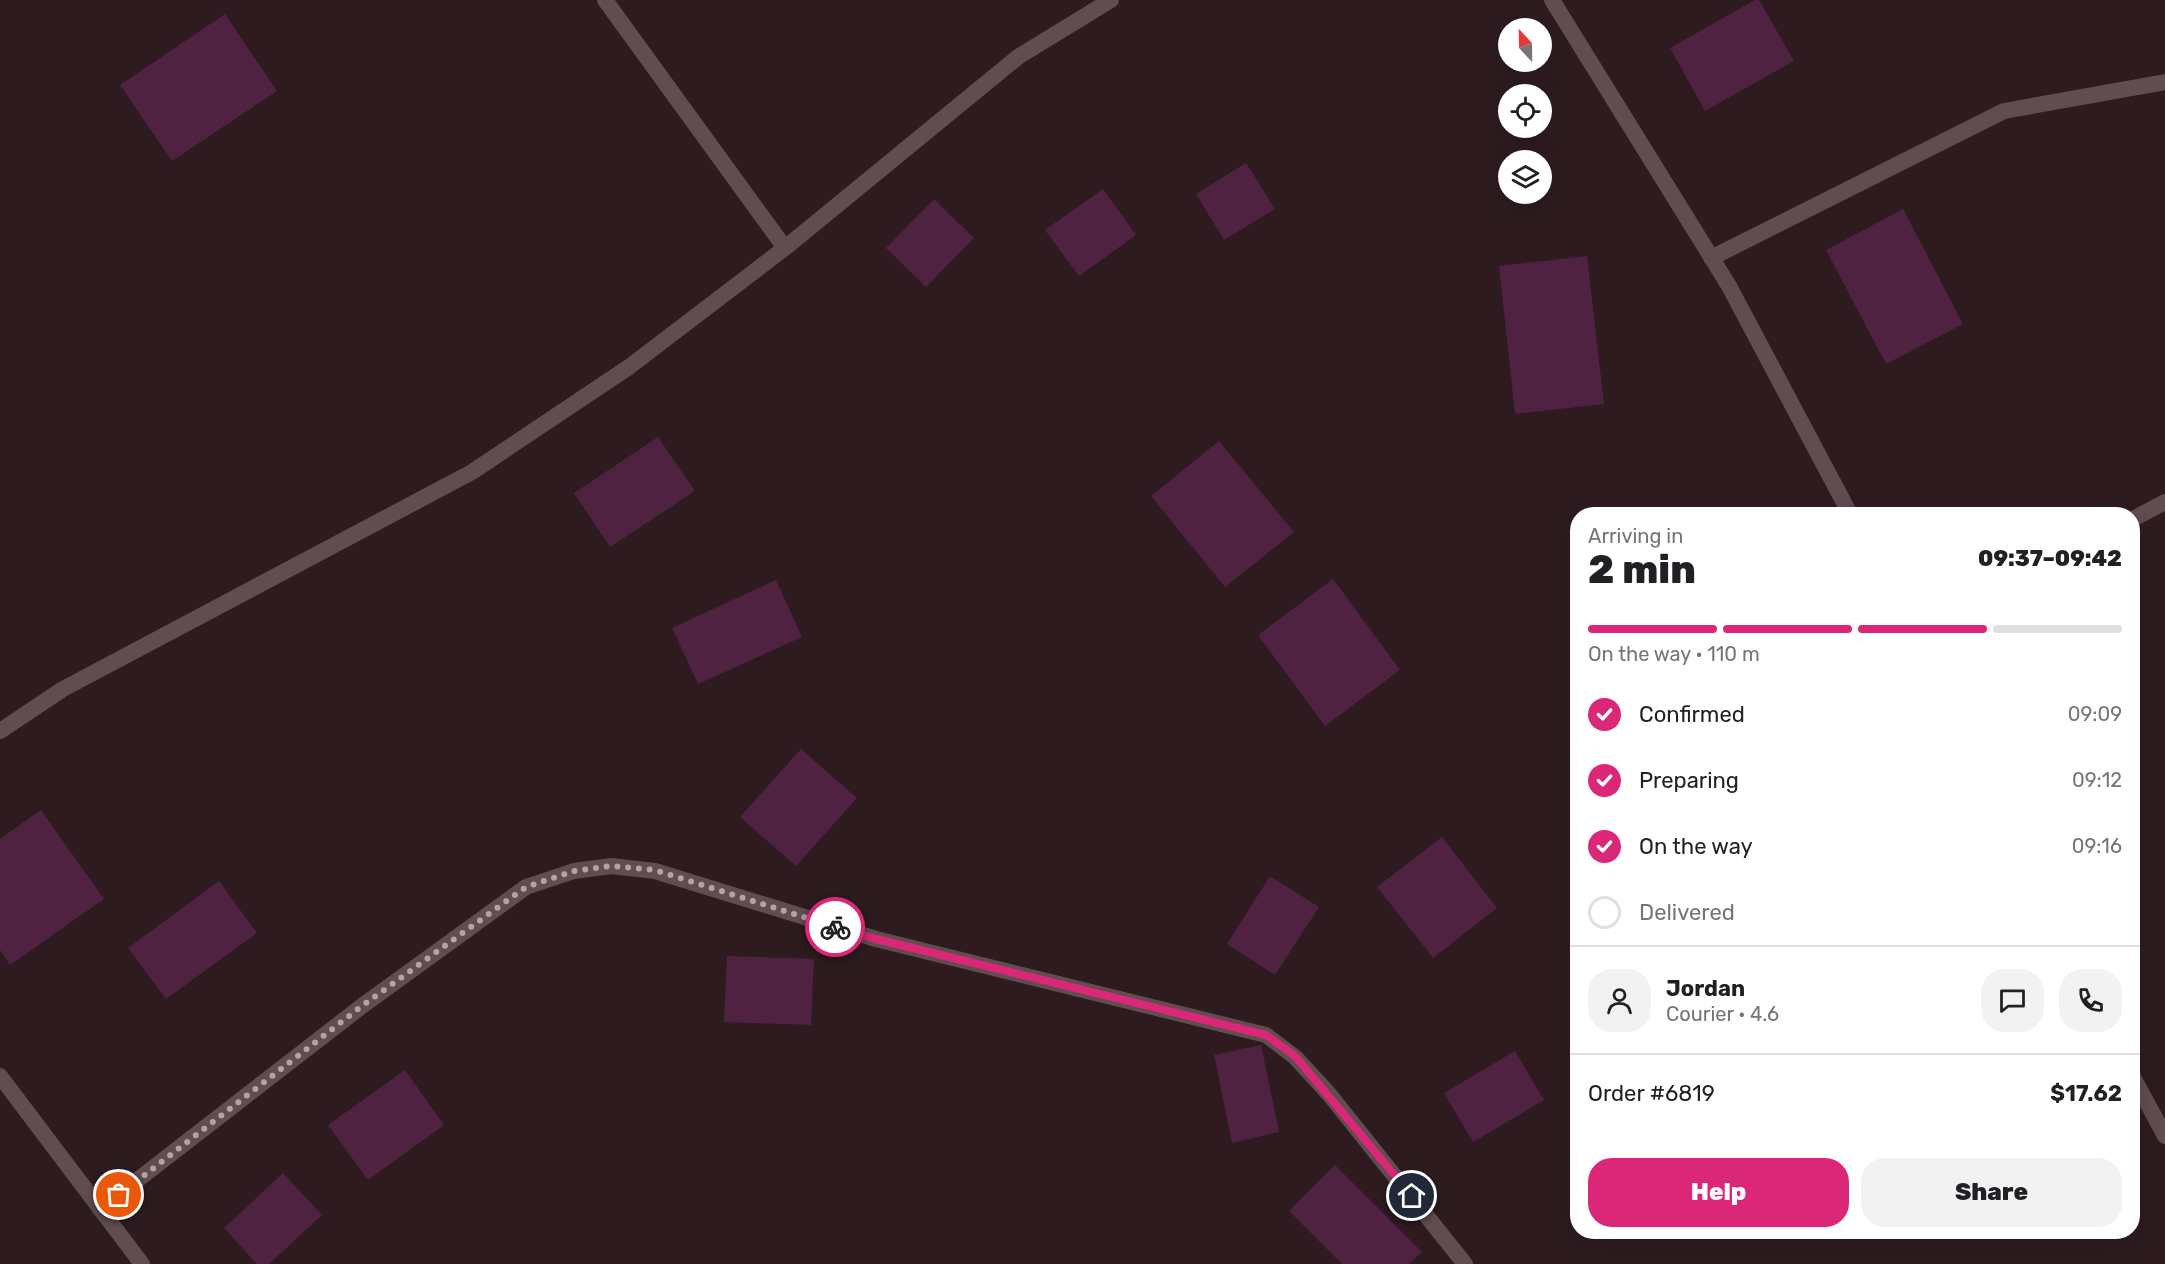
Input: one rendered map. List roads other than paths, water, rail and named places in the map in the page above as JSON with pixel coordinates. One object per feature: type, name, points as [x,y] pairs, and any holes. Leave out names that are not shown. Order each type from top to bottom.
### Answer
[{"type":"street","points":[[605,0],[785,248]]},
{"type":"street","points":[[0,731],[63,689],[472,472],[629,367],[785,248],[1018,57],[1111,0]]},
{"type":"street","points":[[1552,0],[1711,258],[1778,377],[1846,507]]},
{"type":"street","points":[[1711,258],[2004,111],[2165,82]]},
{"type":"street","points":[[2140,515],[2165,502]]},
{"type":"street","points":[[100,1209],[362,1006],[526,887],[574,871],[611,866],[655,870],[876,939],[1266,1035],[1295,1056],[1329,1094],[1465,1264]]},
{"type":"street","points":[[0,1076],[142,1264]]},
{"type":"street","points":[[2140,1090],[2165,1136]]}]
